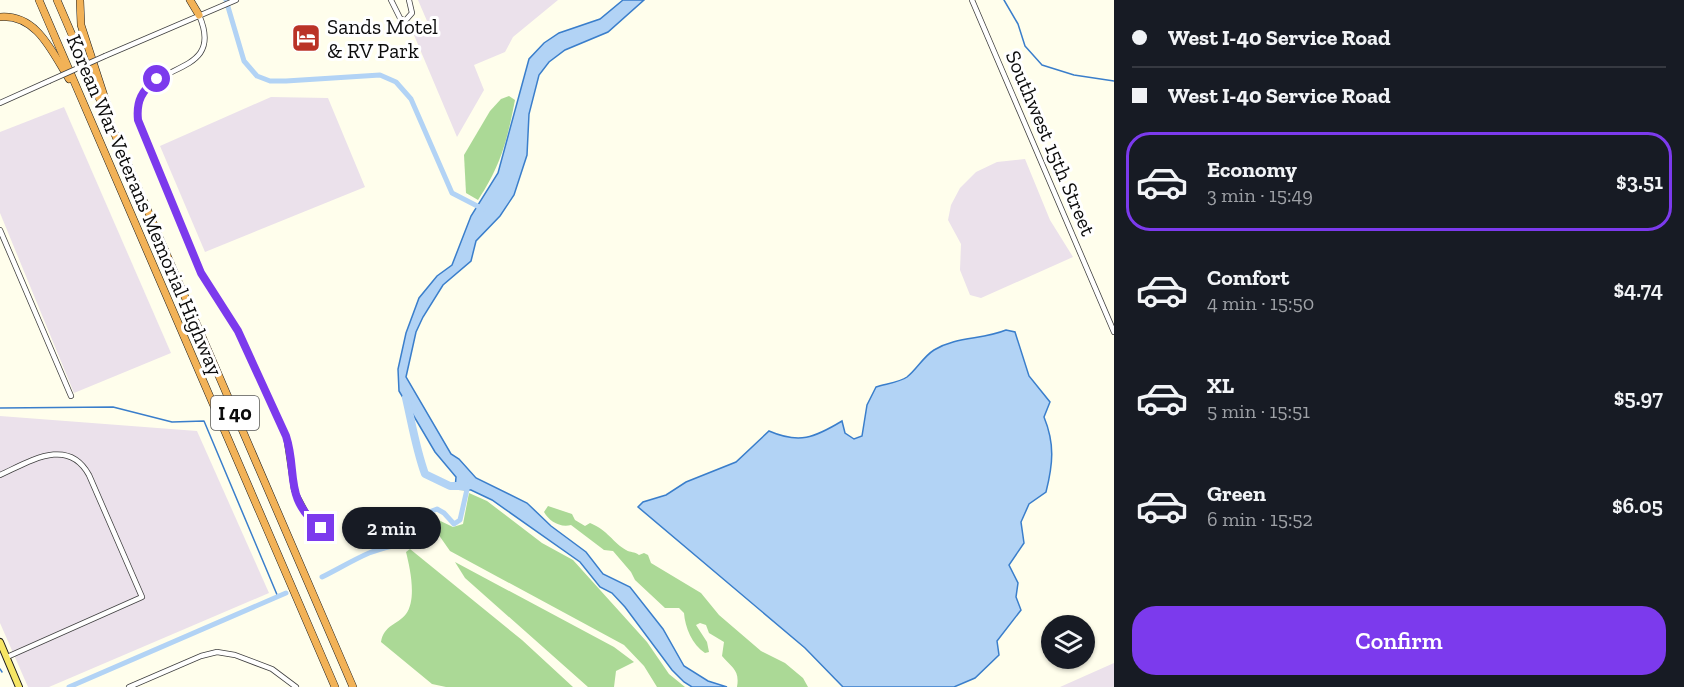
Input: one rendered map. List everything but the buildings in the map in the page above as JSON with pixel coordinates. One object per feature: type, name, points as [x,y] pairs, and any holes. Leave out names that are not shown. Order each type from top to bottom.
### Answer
[{"type":"highway","name":"Korean War Veterans Memorial Highway","points":[[39,0],[334,687]]},
{"type":"highway","name":"Korean War Veterans Memorial Highway","points":[[57,0],[353,687]]},
{"type":"highway","points":[[80,0],[81,25],[117,140]]},
{"type":"highway","points":[[190,0],[199,15]]},
{"type":"highway","points":[[196,0],[199,15]]},
{"type":"highway","points":[[0,17],[15,17],[38,31],[80,96]]},
{"type":"main road","points":[[0,642],[20,687]]},
{"type":"street","points":[[391,0],[399,18],[405,21],[412,13],[409,0]]},
{"type":"street","name":"Southwest 15th Street","points":[[972,0],[1114,332]]},
{"type":"street","points":[[0,103],[233,1]]},
{"type":"street","points":[[199,15],[206,35],[203,51],[195,61],[157,79],[143,90],[137,110],[138,120],[201,273],[238,331],[286,436],[290,454],[290,478],[301,507],[310,520],[321,528]]},
{"type":"street","points":[[0,230],[71,396]]},
{"type":"street","points":[[0,475],[45,455],[65,454],[86,469],[142,597],[7,657]]},
{"type":"street","points":[[129,687],[201,656],[217,652],[236,655],[272,669],[296,687]]},
{"type":"shaded area","points":[[418,0],[558,0],[513,37],[505,52],[474,65],[484,90],[457,137],[411,28],[427,21]]},
{"type":"shaded area","points":[[271,97],[328,98],[365,187],[205,252],[160,146]]},
{"type":"shaded area","points":[[64,107],[171,353],[74,393],[0,213],[0,132]]},
{"type":"shaded area","points":[[1025,159],[1050,220],[1073,257],[981,298],[970,295],[960,270],[961,244],[948,220],[951,205],[960,188],[976,172],[997,162]]},
{"type":"shaded area","points":[[0,416],[197,431],[269,593],[49,687],[28,687],[0,623]]},
{"type":"shaded area","points":[[1114,663],[1114,687],[1060,687]]},
{"type":"green space","points":[[509,96],[515,100],[506,140],[498,164],[478,200],[466,193],[464,155],[490,111],[501,99]]},
{"type":"green space","points":[[469,493],[487,501],[542,543],[573,560],[647,642],[669,674],[685,687],[657,687],[644,666],[624,645],[450,551],[429,521],[430,516],[453,527],[463,524]]},
{"type":"green space","points":[[548,506],[572,514],[575,520],[585,526],[590,523],[596,526],[628,551],[648,555],[651,563],[701,593],[719,615],[761,651],[785,663],[803,678],[808,687],[737,687],[736,673],[722,656],[724,642],[709,633],[706,625],[700,623],[696,625],[707,642],[709,652],[705,653],[700,650],[690,635],[684,613],[679,608],[665,608],[635,580],[613,551],[604,550],[571,525],[563,526],[552,521],[544,512]]},
{"type":"green space","points":[[410,549],[522,640],[573,687],[446,687],[432,684],[381,642],[385,632],[406,614],[409,608],[412,583],[406,552]]},
{"type":"green space","points":[[455,562],[614,647],[634,662],[616,671],[614,687],[588,687],[465,578]]},
{"type":"water","points":[[623,0],[644,0],[608,32],[565,50],[549,62],[539,75],[529,114],[527,155],[514,195],[500,216],[476,241],[471,261],[443,285],[423,317],[416,332],[406,377],[451,454],[459,459],[476,478],[527,503],[551,526],[586,552],[603,574],[630,587],[663,629],[684,666],[708,681],[727,687],[692,687],[684,682],[672,670],[625,607],[612,593],[600,587],[580,562],[492,500],[471,490],[455,489],[456,477],[435,452],[399,391],[398,369],[406,333],[419,298],[437,276],[452,265],[471,216],[498,173],[529,59],[544,43],[559,33],[600,19]]},
{"type":"water","points":[[1006,330],[1015,332],[1029,376],[1050,402],[1044,417],[1050,436],[1051,463],[1046,492],[1029,504],[1021,522],[1024,543],[1009,565],[1018,583],[1016,597],[1021,610],[997,641],[999,655],[975,678],[954,687],[843,687],[805,648],[638,507],[643,502],[666,495],[686,482],[736,462],[769,431],[789,437],[806,437],[823,432],[842,421],[845,433],[854,439],[862,436],[867,405],[876,387],[907,377],[930,353],[952,342]]},
{"type":"waterway","points":[[226,0],[244,61],[257,76],[270,81],[286,81],[380,75],[396,82],[411,99],[452,193],[483,209]]},
{"type":"waterway","points":[[1004,0],[1018,24],[1025,46],[1042,65],[1074,75],[1114,81]]},
{"type":"waterway","points":[[406,398],[425,474],[450,486],[465,486]]},
{"type":"waterway","points":[[0,408],[113,407],[172,422],[204,421],[278,597]]},
{"type":"waterway","points":[[322,577],[369,553],[404,543],[415,534],[427,513],[437,509],[454,524],[460,520],[468,485]]},
{"type":"waterway","points":[[69,687],[286,593]]},
{"type":"place","name":"Sands Motel & RV Park","points":[[306,38]]},
{"type":"route","points":[[157,79],[143,90],[137,110],[138,120],[201,273],[238,331],[286,436],[290,454],[290,478],[301,507],[310,520],[321,528]]}]
